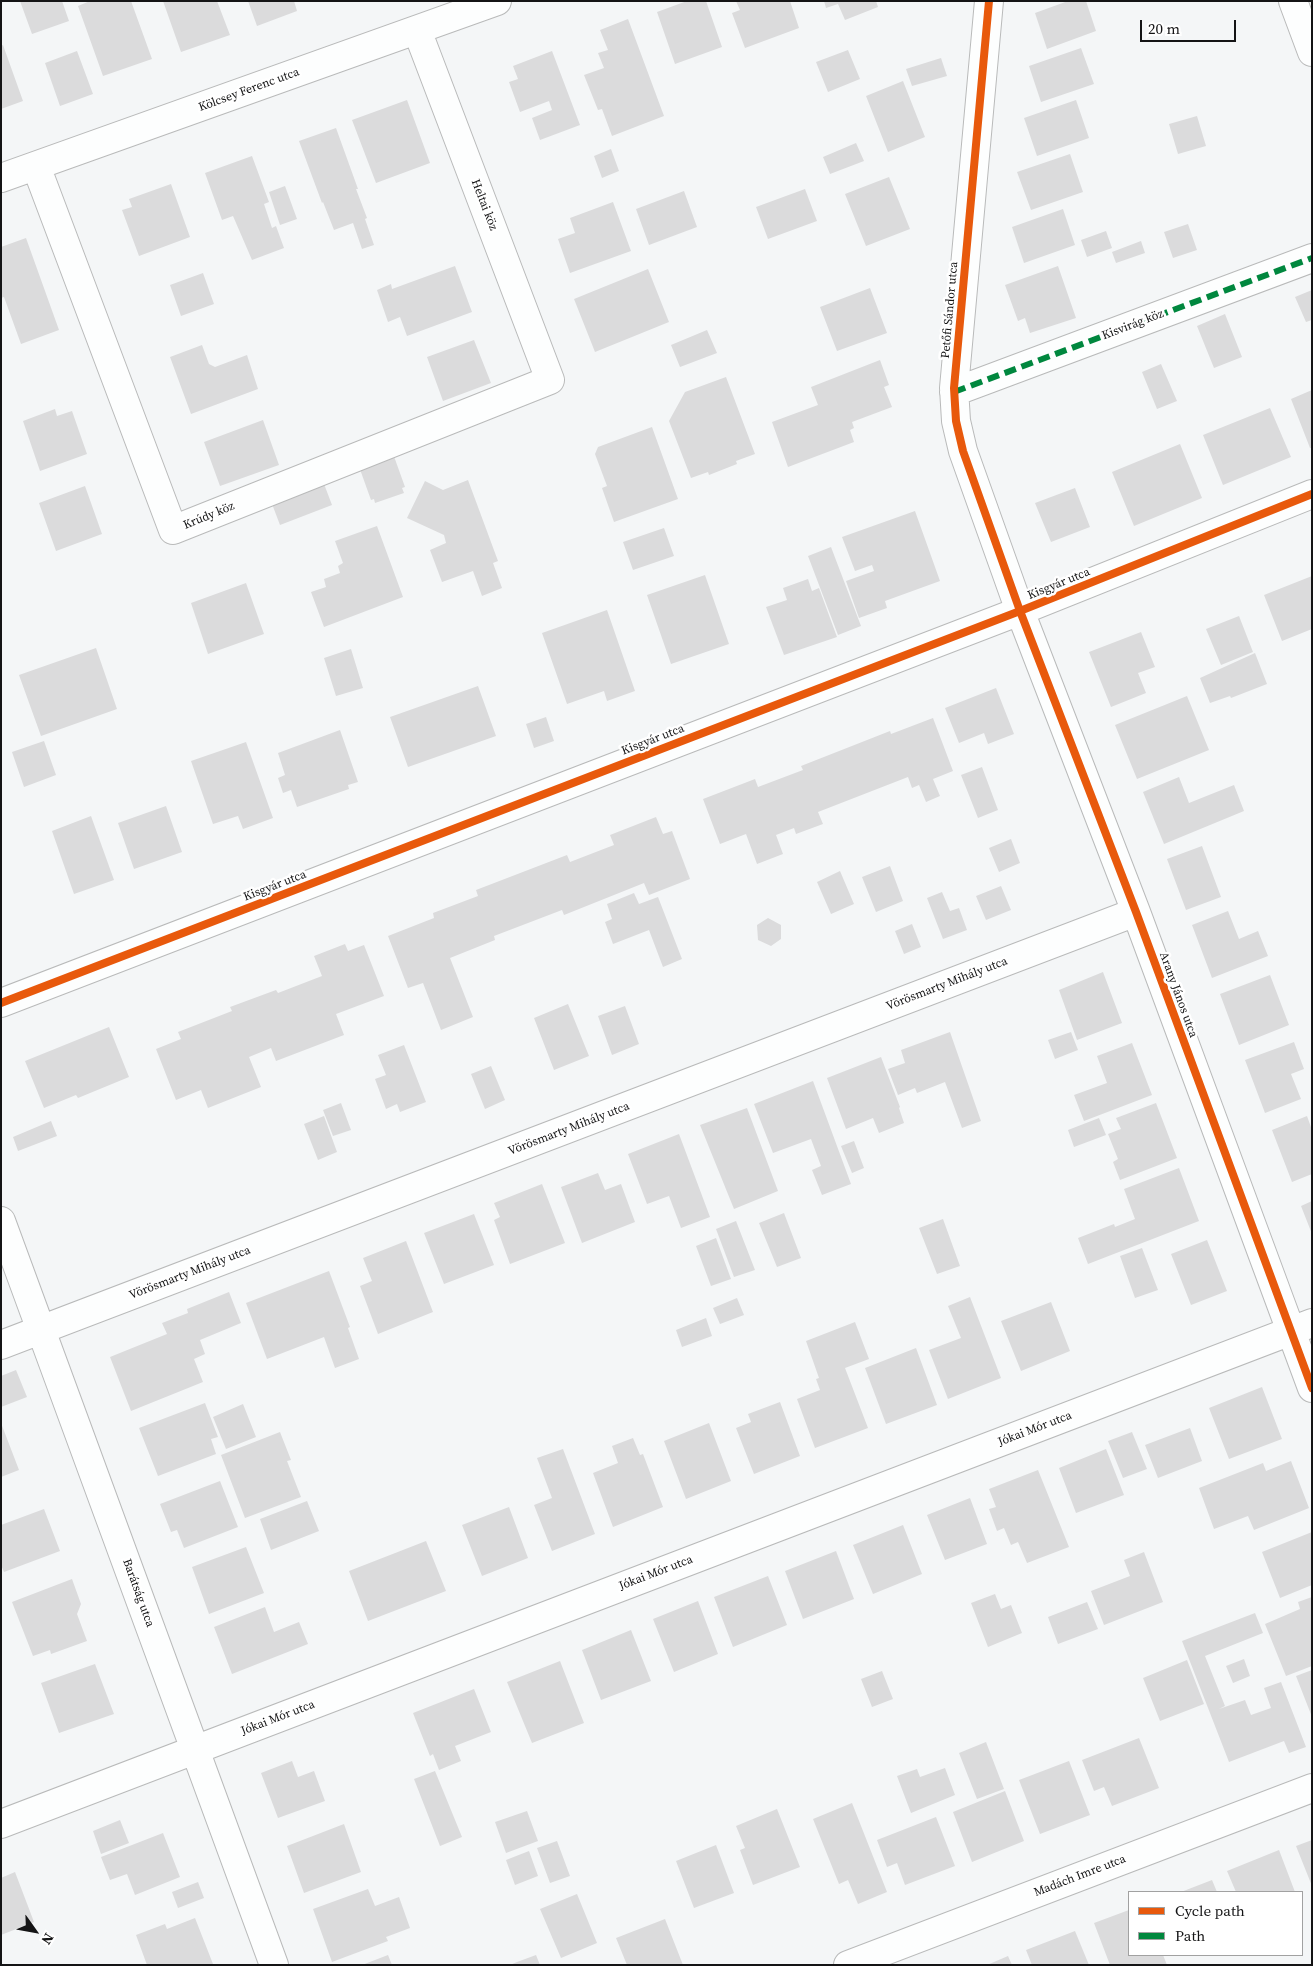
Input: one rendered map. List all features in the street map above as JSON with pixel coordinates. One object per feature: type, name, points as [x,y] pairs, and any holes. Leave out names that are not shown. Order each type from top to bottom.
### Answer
[{"type":"street","name":"Kölcsey Ferenc utca","points":[[1,178],[497,1]]},
{"type":"street","name":"Petőfi Sándor utca","points":[[989,1],[954,392],[956,421],[963,451],[1020,611]]},
{"type":"street","points":[[1293,1],[1312,52]]},
{"type":"street","name":"Heltai köz","points":[[417,30],[550,380]]},
{"type":"street","name":"Krúdy köz","points":[[36,166],[173,530],[550,380]]},
{"type":"street","name":"Kisvirág köz","points":[[954,392],[1312,258]]},
{"type":"street","name":"Kisgyár utca","points":[[1,1003],[1020,611],[1312,494]]},
{"type":"street","name":"Arany János utca","points":[[1020,611],[1136,912],[1301,1328],[1312,1388]]},
{"type":"street","name":"Vörösmarty Mihály utca","points":[[1,1345],[1136,912]]},
{"type":"street","name":"Barátság utca","points":[[1,1222],[274,1965]]},
{"type":"street","name":"Jókai Mór utca","points":[[1,1824],[1301,1328]]},
{"type":"street","name":"Madách Imre utca","points":[[848,1965],[1312,1788]]},
{"type":"building","points":[[20,1],[62,1],[69,21],[32,34]]},
{"type":"building","points":[[90,1],[131,1],[152,59],[103,76],[78,6]]},
{"type":"building","points":[[163,1],[217,1],[230,35],[181,52]]},
{"type":"building","points":[[248,1],[294,1],[297,11],[257,26]]},
{"type":"building","points":[[687,1],[706,1],[722,47],[675,64],[657,12]]},
{"type":"building","points":[[736,1],[790,1],[799,28],[745,48],[732,13],[740,10]]},
{"type":"building","points":[[824,1],[876,1],[878,7],[845,20],[838,4],[826,8]]},
{"type":"building","points":[[1068,1],[1086,1],[1096,31],[1047,49],[1035,13]]},
{"type":"building","points":[[628,19],[664,116],[612,136],[602,109],[598,110],[584,75],[604,68],[598,53],[608,50],[600,30]]},
{"type":"building","points":[[3,45],[23,101],[1,109],[1,46]]},
{"type":"building","points":[[1081,48],[1094,84],[1041,102],[1029,66]]},
{"type":"building","points":[[848,50],[860,79],[828,92],[816,62]]},
{"type":"building","points":[[77,51],[93,94],[60,106],[45,63]]},
{"type":"building","points":[[552,51],[580,125],[540,140],[532,118],[552,110],[549,101],[520,112],[509,82],[518,79],[513,66]]},
{"type":"building","points":[[941,58],[947,76],[912,86],[906,69]]},
{"type":"building","points":[[903,81],[925,137],[888,152],[866,96]]},
{"type":"building","points":[[407,100],[430,163],[376,183],[352,120]]},
{"type":"building","points":[[1076,100],[1089,138],[1037,156],[1024,118]]},
{"type":"building","points":[[1197,116],[1206,146],[1178,154],[1169,124]]},
{"type":"building","points":[[336,128],[358,189],[356,189],[367,218],[365,219],[374,245],[362,249],[353,223],[334,230],[299,141]]},
{"type":"building","points":[[856,143],[864,161],[830,174],[823,157]]},
{"type":"building","points":[[611,149],[619,171],[602,178],[594,156]]},
{"type":"building","points":[[1070,154],[1083,192],[1031,210],[1017,172]]},
{"type":"building","points":[[252,156],[269,202],[264,204],[272,228],[276,226],[284,248],[252,260],[233,216],[222,220],[205,173]]},
{"type":"building","points":[[889,177],[910,229],[866,246],[845,194]]},
{"type":"building","points":[[171,184],[190,237],[139,256],[122,210],[132,207],[129,199]]},
{"type":"building","points":[[285,186],[297,219],[280,225],[269,192]]},
{"type":"building","points":[[805,189],[817,221],[768,239],[756,207]]},
{"type":"building","points":[[684,191],[697,227],[649,245],[636,209]]},
{"type":"building","points":[[613,202],[631,251],[570,273],[558,239],[575,233],[570,218]]},
{"type":"building","points":[[1063,209],[1075,245],[1024,263],[1012,227]]},
{"type":"building","points":[[1188,224],[1197,250],[1173,258],[1164,232]]},
{"type":"building","points":[[1106,231],[1112,248],[1087,257],[1081,240]]},
{"type":"building","points":[[26,238],[59,330],[21,344],[4,297],[1,298],[1,247]]},
{"type":"building","points":[[1141,241],[1145,253],[1116,263],[1112,252]]},
{"type":"building","points":[[455,266],[472,312],[407,336],[400,317],[388,322],[377,290],[391,284],[392,289]]},
{"type":"building","points":[[1058,266],[1076,318],[1030,333],[1025,318],[1018,321],[1005,285]]},
{"type":"building","points":[[648,269],[669,322],[595,352],[574,299]]},
{"type":"building","points":[[203,273],[214,304],[181,316],[170,285]]},
{"type":"building","points":[[870,288],[887,333],[837,351],[820,307]]},
{"type":"building","points":[[1312,290],[1312,320],[1306,322],[1295,297]]},
{"type":"building","points":[[1225,314],[1242,357],[1214,368],[1197,326]]},
{"type":"building","points":[[707,330],[717,353],[680,367],[671,345]]},
{"type":"building","points":[[474,340],[491,383],[443,401],[427,357]]},
{"type":"building","points":[[202,345],[209,364],[215,367],[247,355],[258,389],[191,414],[170,357]]},
{"type":"building","points":[[880,360],[889,385],[884,387],[892,407],[852,422],[854,428],[850,430],[854,442],[788,467],[772,422],[818,405],[811,387]]},
{"type":"building","points":[[1161,364],[1177,401],[1157,409],[1142,372]]},
{"type":"building","points":[[726,377],[755,454],[736,461],[737,464],[709,475],[708,472],[691,478],[669,421],[685,392]]},
{"type":"building","points":[[1312,390],[1312,448],[1310,448],[1291,399]]},
{"type":"building","points":[[1270,408],[1291,457],[1223,485],[1203,435]]},
{"type":"building","points":[[55,409],[57,416],[72,411],[87,454],[40,471],[23,421]]},
{"type":"building","points":[[263,420],[279,465],[220,486],[204,442]]},
{"type":"building","points":[[652,427],[678,499],[614,522],[602,488],[607,486],[595,454],[598,447]]},
{"type":"building","points":[[1180,444],[1202,498],[1134,526],[1112,472]]},
{"type":"building","points":[[391,448],[405,487],[402,488],[404,493],[375,503],[374,499],[371,500],[357,461]]},
{"type":"building","points":[[321,476],[332,505],[280,525],[269,496]]},
{"type":"building","points":[[468,480],[498,561],[493,563],[502,588],[482,596],[473,571],[442,582],[430,550],[446,543],[444,535],[407,518],[425,481],[443,490]]},
{"type":"building","points":[[85,486],[102,534],[56,551],[39,503]]},
{"type":"building","points":[[1075,488],[1090,527],[1051,542],[1035,503]]},
{"type":"building","points":[[915,511],[940,581],[885,601],[887,608],[859,618],[846,581],[874,571],[872,565],[855,571],[842,537]]},
{"type":"building","points":[[377,526],[403,597],[324,627],[311,592],[326,587],[324,579],[340,573],[338,566],[343,563],[335,541]]},
{"type":"building","points":[[664,528],[674,556],[633,570],[623,542]]},
{"type":"building","points":[[831,547],[861,626],[838,635],[808,556]]},
{"type":"building","points":[[705,575],[729,644],[671,664],[647,595]]},
{"type":"building","points":[[1312,576],[1312,629],[1282,641],[1264,595]]},
{"type":"building","points":[[808,579],[812,591],[819,588],[837,637],[784,655],[766,607],[787,600],[783,588]]},
{"type":"building","points":[[246,583],[264,634],[208,654],[191,603]]},
{"type":"building","points":[[607,610],[635,691],[607,701],[604,691],[567,704],[542,633]]},
{"type":"building","points":[[1239,616],[1253,652],[1221,665],[1206,629]]},
{"type":"building","points":[[1141,632],[1155,667],[1138,673],[1146,693],[1111,707],[1089,652]]},
{"type":"building","points":[[96,648],[117,709],[41,736],[19,675]]},
{"type":"building","points":[[351,649],[363,688],[336,696],[324,658]]},
{"type":"building","points":[[1255,653],[1267,684],[1231,698],[1230,696],[1210,703],[1200,678]]},
{"type":"building","points":[[478,686],[496,736],[408,767],[390,717]]},
{"type":"building","points":[[996,688],[1014,734],[988,744],[984,733],[959,743],[945,708]]},
{"type":"building","points":[[1187,696],[1209,750],[1137,779],[1115,725]]},
{"type":"building","points":[[546,717],[554,741],[534,748],[526,724]]},
{"type":"building","points":[[933,718],[953,771],[933,779],[940,796],[926,802],[919,785],[912,788],[908,777],[818,812],[823,824],[796,834],[794,828],[776,835],[783,854],[757,864],[746,834],[720,844],[703,799],[755,779],[758,787],[803,770],[801,766],[890,731],[891,734]]},
{"type":"building","points":[[340,730],[358,782],[348,785],[349,789],[297,807],[291,790],[283,793],[278,778],[285,775],[278,753]]},
{"type":"building","points":[[44,741],[56,775],[24,787],[12,752]]},
{"type":"building","points":[[246,742],[273,818],[243,829],[238,816],[213,824],[191,761]]},
{"type":"building","points":[[982,767],[998,810],[978,818],[961,775]]},
{"type":"building","points":[[1179,777],[1189,803],[1234,785],[1244,811],[1164,844],[1143,792]]},
{"type":"building","points":[[166,806],[182,852],[134,869],[118,823]]},
{"type":"building","points":[[91,816],[114,880],[74,894],[52,831]]},
{"type":"building","points":[[656,817],[663,834],[672,831],[690,879],[649,895],[644,883],[564,915],[562,910],[494,936],[495,940],[450,958],[473,1017],[441,1030],[423,983],[408,988],[388,936],[434,918],[433,913],[478,896],[476,890],[567,855],[570,862],[614,845],[610,835]]},
{"type":"building","points":[[1011,839],[1020,863],[999,872],[989,848]]},
{"type":"building","points":[[1202,846],[1221,897],[1186,910],[1167,859]]},
{"type":"building","points":[[890,866],[903,901],[876,912],[862,877]]},
{"type":"building","points":[[840,871],[854,904],[831,914],[817,882]]},
{"type":"building","points":[[1001,886],[1011,910],[986,920],[976,896]]},
{"type":"building","points":[[942,892],[950,911],[959,908],[967,930],[943,939],[927,898]]},
{"type":"building","points":[[634,893],[639,904],[658,897],[682,959],[663,967],[649,930],[613,944],[605,922],[612,919],[607,904]]},
{"type":"building","points":[[1228,911],[1239,939],[1258,931],[1268,956],[1212,978],[1192,925]]},
{"type":"building","points":[[768,918],[781,925],[781,939],[771,946],[758,940],[757,925]]},
{"type":"building","points":[[912,924],[921,947],[904,954],[895,931]]},
{"type":"building","points":[[345,944],[348,951],[364,945],[384,996],[336,1014],[344,1035],[276,1061],[271,1048],[249,1057],[261,1087],[208,1108],[201,1090],[176,1100],[156,1049],[181,1039],[178,1032],[232,1011],[230,1007],[276,990],[278,993],[322,976],[314,956]]},
{"type":"building","points":[[1103,972],[1122,1023],[1077,1040],[1059,990]]},
{"type":"building","points":[[1270,975],[1289,1025],[1239,1045],[1220,994]]},
{"type":"building","points":[[568,1004],[589,1056],[554,1070],[534,1018]]},
{"type":"building","points":[[625,1006],[639,1044],[612,1055],[598,1016]]},
{"type":"building","points":[[109,1027],[129,1077],[78,1098],[76,1095],[44,1108],[25,1061]]},
{"type":"building","points":[[950,1032],[981,1121],[962,1128],[945,1082],[917,1093],[915,1088],[898,1095],[888,1069],[905,1063],[901,1050]]},
{"type":"building","points":[[1071,1032],[1078,1050],[1055,1059],[1048,1040]]},
{"type":"building","points":[[1294,1042],[1304,1069],[1291,1074],[1301,1099],[1265,1113],[1245,1060]]},
{"type":"building","points":[[1132,1043],[1152,1095],[1084,1121],[1074,1095],[1107,1083],[1097,1056]]},
{"type":"building","points":[[404,1045],[426,1102],[400,1112],[397,1104],[386,1109],[375,1079],[386,1075],[378,1055]]},
{"type":"building","points":[[881,1057],[904,1123],[879,1133],[873,1118],[846,1129],[827,1078]]},
{"type":"building","points":[[491,1066],[505,1100],[485,1109],[471,1074]]},
{"type":"building","points":[[813,1081],[851,1184],[822,1195],[812,1170],[821,1166],[811,1139],[773,1153],[754,1104]]},
{"type":"building","points":[[341,1103],[351,1130],[333,1136],[323,1110]]},
{"type":"building","points":[[1156,1103],[1177,1158],[1120,1180],[1113,1162],[1118,1159],[1108,1134],[1121,1129],[1116,1118]]},
{"type":"building","points":[[747,1108],[778,1191],[734,1209],[700,1125]]},
{"type":"building","points":[[324,1116],[337,1152],[318,1160],[304,1124]]},
{"type":"building","points":[[1307,1116],[1312,1130],[1312,1174],[1292,1182],[1272,1130]]},
{"type":"building","points":[[1099,1118],[1106,1135],[1074,1147],[1068,1130]]},
{"type":"building","points":[[51,1121],[57,1136],[18,1151],[13,1137]]},
{"type":"building","points":[[679,1134],[710,1217],[681,1228],[669,1196],[647,1204],[628,1154]]},
{"type":"building","points":[[854,1141],[864,1168],[852,1173],[841,1146]]},
{"type":"building","points":[[1179,1168],[1199,1221],[1088,1264],[1078,1238],[1114,1224],[1115,1227],[1135,1219],[1124,1189]]},
{"type":"building","points":[[598,1173],[605,1190],[621,1184],[635,1222],[582,1243],[561,1187]]},
{"type":"building","points":[[542,1184],[565,1243],[510,1264],[494,1220],[500,1217],[494,1203]]},
{"type":"building","points":[[1312,1201],[1312,1234],[1301,1206]]},
{"type":"building","points":[[784,1213],[801,1258],[777,1267],[759,1223]]},
{"type":"building","points":[[474,1214],[494,1265],[444,1284],[424,1233]]},
{"type":"building","points":[[943,1219],[960,1266],[937,1274],[919,1228]]},
{"type":"building","points":[[736,1221],[755,1270],[734,1277],[716,1229]]},
{"type":"building","points":[[716,1238],[731,1279],[711,1286],[696,1246]]},
{"type":"building","points":[[1207,1240],[1227,1291],[1191,1305],[1171,1254]]},
{"type":"building","points":[[406,1241],[433,1312],[378,1334],[360,1286],[372,1281],[363,1258]]},
{"type":"building","points":[[1142,1248],[1158,1290],[1135,1298],[1120,1256]]},
{"type":"building","points":[[329,1271],[350,1327],[348,1328],[359,1359],[335,1368],[324,1337],[267,1359],[246,1303]]},
{"type":"building","points":[[229,1292],[241,1323],[200,1340],[205,1354],[194,1359],[203,1382],[131,1411],[110,1357],[167,1334],[162,1323],[188,1313],[187,1309]]},
{"type":"building","points":[[970,1297],[1001,1378],[948,1399],[929,1350],[961,1338],[948,1306]]},
{"type":"building","points":[[737,1298],[744,1315],[720,1324],[713,1308]]},
{"type":"building","points":[[1051,1302],[1070,1351],[1021,1371],[1001,1321]]},
{"type":"building","points":[[706,1318],[712,1336],[682,1347],[676,1330]]},
{"type":"building","points":[[855,1322],[869,1359],[845,1368],[868,1428],[815,1448],[797,1399],[820,1390],[816,1379],[819,1378],[806,1341]]},
{"type":"building","points":[[916,1348],[937,1405],[886,1424],[865,1368]]},
{"type":"building","points":[[16,1370],[27,1397],[1,1407],[1,1376]]},
{"type":"building","points":[[1262,1387],[1282,1439],[1229,1459],[1209,1408]]},
{"type":"building","points":[[780,1402],[800,1456],[754,1474],[736,1428],[751,1422],[748,1414]]},
{"type":"building","points":[[205,1403],[218,1437],[211,1439],[216,1454],[158,1476],[139,1428]]},
{"type":"building","points":[[243,1404],[256,1437],[226,1449],[213,1417]]},
{"type":"building","points":[[1,1423],[19,1470],[1,1477]]},
{"type":"building","points":[[709,1423],[731,1481],[686,1499],[664,1441]]},
{"type":"building","points":[[1190,1428],[1202,1461],[1158,1478],[1145,1445]]},
{"type":"building","points":[[280,1432],[291,1460],[287,1461],[301,1497],[245,1518],[221,1455]]},
{"type":"building","points":[[1132,1432],[1147,1469],[1123,1478],[1108,1441]]},
{"type":"building","points":[[633,1438],[640,1455],[643,1454],[663,1507],[613,1527],[593,1473],[618,1463],[612,1446]]},
{"type":"building","points":[[563,1449],[595,1534],[552,1551],[534,1505],[552,1498],[537,1458]]},
{"type":"building","points":[[1106,1449],[1124,1495],[1076,1513],[1059,1468]]},
{"type":"building","points":[[1291,1461],[1309,1508],[1254,1530],[1248,1516],[1214,1529],[1199,1488],[1263,1463],[1266,1471]]},
{"type":"building","points":[[1038,1470],[1069,1547],[1027,1563],[1018,1542],[1011,1545],[1004,1528],[997,1531],[989,1509],[996,1507],[989,1489]]},
{"type":"building","points":[[220,1481],[238,1527],[184,1548],[177,1530],[171,1532],[160,1504]]},
{"type":"building","points":[[970,1498],[987,1544],[945,1560],[927,1515]]},
{"type":"building","points":[[307,1501],[319,1531],[271,1550],[260,1519]]},
{"type":"building","points":[[509,1507],[528,1558],[482,1576],[462,1525]]},
{"type":"building","points":[[44,1509],[60,1551],[4,1572],[1,1565],[1,1525]]},
{"type":"building","points":[[903,1525],[922,1574],[873,1594],[853,1545]]},
{"type":"building","points":[[1312,1532],[1312,1585],[1280,1598],[1262,1552]]},
{"type":"building","points":[[426,1541],[446,1591],[368,1621],[349,1571]]},
{"type":"building","points":[[246,1547],[264,1593],[209,1614],[192,1567]]},
{"type":"building","points":[[836,1551],[854,1599],[803,1619],[785,1571]]},
{"type":"building","points":[[1144,1552],[1163,1602],[1104,1625],[1091,1591],[1130,1576],[1124,1560]]},
{"type":"building","points":[[768,1576],[787,1625],[733,1647],[714,1597]]},
{"type":"building","points":[[72,1579],[81,1604],[77,1614],[87,1641],[51,1654],[50,1650],[33,1656],[12,1602]]},
{"type":"building","points":[[995,1594],[1001,1609],[1011,1605],[1022,1633],[988,1647],[971,1603]]},
{"type":"building","points":[[1312,1597],[1312,1666],[1286,1676],[1265,1624],[1300,1609],[1298,1602]]},
{"type":"building","points":[[698,1601],[718,1654],[674,1672],[653,1619]]},
{"type":"building","points":[[1087,1602],[1098,1629],[1058,1644],[1048,1617]]},
{"type":"building","points":[[265,1607],[274,1632],[299,1622],[308,1644],[232,1674],[214,1627]]},
{"type":"building","points":[[1255,1613],[1263,1633],[1205,1656],[1225,1706],[1219,1709],[1245,1700],[1251,1715],[1271,1708],[1264,1688],[1281,1682],[1306,1747],[1289,1753],[1284,1741],[1229,1762],[1182,1641]]},
{"type":"building","points":[[631,1630],[651,1681],[601,1700],[582,1650]]},
{"type":"building","points":[[1244,1659],[1250,1676],[1233,1683],[1226,1666]]},
{"type":"building","points":[[1187,1660],[1204,1704],[1160,1721],[1143,1678]]},
{"type":"building","points":[[560,1661],[584,1723],[532,1743],[507,1682]]},
{"type":"building","points":[[95,1664],[114,1714],[59,1733],[41,1683]]},
{"type":"building","points":[[1312,1670],[1312,1717],[1296,1676]]},
{"type":"building","points":[[882,1671],[893,1699],[872,1707],[861,1679]]},
{"type":"building","points":[[474,1689],[491,1732],[455,1746],[461,1761],[439,1770],[433,1754],[430,1756],[413,1713]]},
{"type":"building","points":[[1139,1738],[1159,1788],[1112,1806],[1104,1787],[1094,1791],[1082,1760]]},
{"type":"building","points":[[986,1742],[1004,1789],[977,1799],[959,1753]]},
{"type":"building","points":[[292,1761],[298,1777],[314,1771],[325,1801],[278,1818],[261,1773]]},
{"type":"building","points":[[1069,1761],[1090,1815],[1040,1834],[1019,1780]]},
{"type":"building","points":[[945,1768],[955,1795],[911,1813],[897,1776],[917,1769],[920,1777]]},
{"type":"building","points":[[435,1771],[462,1837],[440,1846],[414,1779]]},
{"type":"building","points":[[1005,1791],[1024,1841],[972,1862],[953,1812]]},
{"type":"building","points":[[852,1803],[887,1892],[858,1904],[848,1880],[839,1884],[813,1819]]},
{"type":"building","points":[[777,1809],[800,1867],[753,1885],[740,1850],[745,1848],[736,1826]]},
{"type":"building","points":[[527,1811],[538,1841],[506,1853],[495,1822]]},
{"type":"building","points":[[936,1817],[955,1866],[905,1885],[897,1863],[887,1867],[877,1840]]},
{"type":"building","points":[[120,1820],[129,1843],[101,1854],[93,1831]]},
{"type":"building","points":[[344,1824],[361,1872],[304,1893],[287,1846]]},
{"type":"building","points":[[163,1833],[180,1877],[135,1895],[127,1874],[110,1880],[101,1857]]},
{"type":"building","points":[[1312,1840],[1312,1886],[1296,1846]]},
{"type":"building","points":[[557,1841],[570,1876],[550,1883],[537,1848]]},
{"type":"building","points":[[716,1845],[734,1893],[694,1908],[676,1861]]},
{"type":"building","points":[[1279,1850],[1295,1891],[1236,1891],[1227,1871]]},
{"type":"building","points":[[529,1851],[538,1876],[515,1885],[506,1860]]},
{"type":"building","points":[[15,1872],[34,1922],[1,1935],[1,1878]]},
{"type":"building","points":[[1212,1880],[1217,1891],[1184,1891]]},
{"type":"building","points":[[198,1882],[204,1898],[178,1908],[172,1892]]},
{"type":"building","points":[[368,1889],[375,1906],[399,1897],[410,1928],[386,1937],[388,1941],[332,1962],[313,1909]]},
{"type":"building","points":[[577,1894],[597,1943],[561,1958],[540,1909]]},
{"type":"building","points":[[1128,1910],[1128,1956],[1163,1956],[1167,1965],[1110,1965],[1094,1923]]},
{"type":"building","points":[[195,1918],[213,1964],[147,1965],[136,1935],[165,1924],[167,1929]]},
{"type":"building","points":[[665,1919],[683,1965],[627,1965],[616,1938]]},
{"type":"building","points":[[1075,1931],[1089,1965],[1032,1965],[1026,1950]]},
{"type":"building","points":[[388,1955],[392,1965],[362,1965]]},
{"type":"building","points":[[536,1955],[540,1965],[510,1965],[517,1962]]},
{"type":"building","points":[[1008,1956],[1012,1965],[987,1965]]},
{"type":"marked path","points":[[954,392],[1312,258]]},
{"type":"cycle path","points":[[989,1],[954,388],[956,421],[963,451],[1020,611],[1136,912],[1312,1388]]},
{"type":"cycle path","points":[[1,1003],[1020,611],[1312,494]]}]
